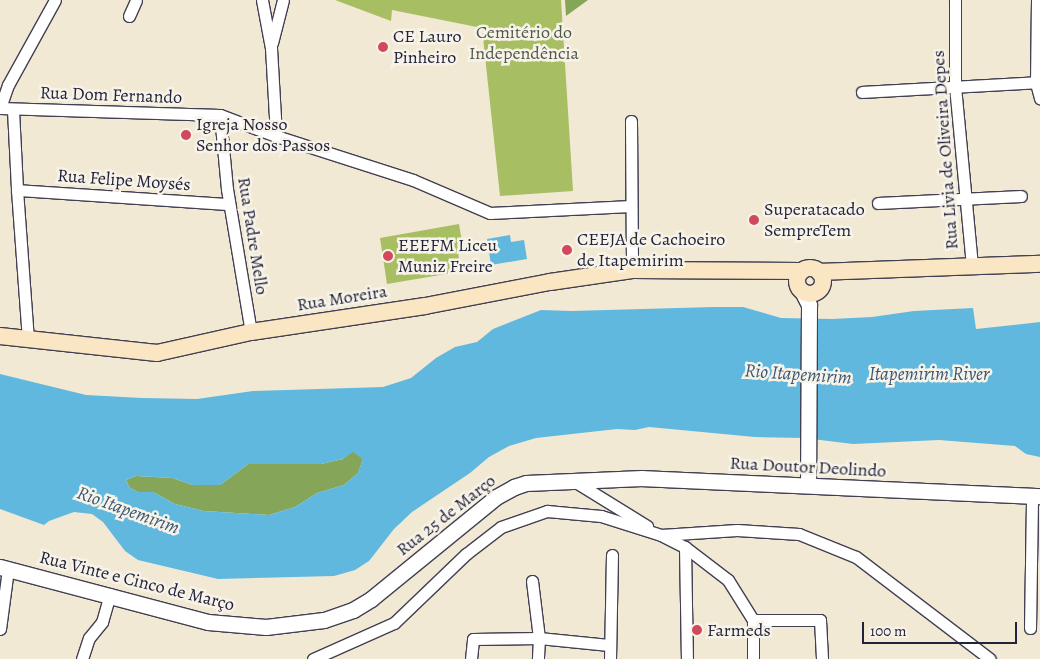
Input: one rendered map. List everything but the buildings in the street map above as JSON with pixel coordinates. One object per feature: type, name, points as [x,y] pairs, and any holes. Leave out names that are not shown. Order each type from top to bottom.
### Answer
[{"type":"main road","points":[[810,289],[845,271],[1040,264]]},
{"type":"main road","name":"Rua Moreira","points":[[0,336],[157,352],[251,332],[416,307],[550,282],[632,270],[780,271],[810,289]]},
{"type":"street","points":[[0,108],[8,85],[55,0]]},
{"type":"street","points":[[129,16],[136,0]]},
{"type":"street","points":[[262,0],[271,48],[276,136]]},
{"type":"street","points":[[271,48],[283,0]]},
{"type":"street","name":"Rua Livia de Oliveira Depes","points":[[955,0],[955,86],[972,267]]},
{"type":"street","points":[[1038,0],[1038,83],[1040,98]]},
{"type":"street","points":[[862,92],[1038,83]]},
{"type":"street","name":"Rua Dom Fernando","points":[[0,108],[13,110],[220,116],[413,180],[490,213],[631,206]]},
{"type":"street","points":[[13,110],[16,190],[28,339]]},
{"type":"street","name":"Rua Padre Mello","points":[[220,116],[229,204],[251,332]]},
{"type":"street","points":[[631,121],[632,270]]},
{"type":"street","name":"Rua Felipe Moysés","points":[[16,190],[229,204]]},
{"type":"street","points":[[878,203],[1021,196]]},
{"type":"street","points":[[808,485],[810,444],[810,289]]},
{"type":"street","name":"Rua Doutor Deolindo","points":[[574,481],[642,478],[1036,496]]},
{"type":"street","points":[[574,481],[661,535],[685,547],[728,580],[753,620],[753,659]]},
{"type":"street","name":"Rua 25 de Março","points":[[353,610],[371,599],[496,497],[526,483],[574,481]]},
{"type":"street","points":[[1030,628],[1036,600],[1036,496]]},
{"type":"street","points":[[312,659],[394,624],[466,554],[501,527],[547,511],[601,516],[661,535],[737,530],[799,534],[856,557],[990,659]]},
{"type":"street","points":[[685,547],[687,659]]},
{"type":"street","points":[[610,659],[612,555]]},
{"type":"street","points":[[0,629],[4,568]]},
{"type":"street","name":"Rua Vinte e Cinco de Março","points":[[4,568],[110,594],[208,622],[240,626],[296,625],[324,620],[353,610]]},
{"type":"street","points":[[532,581],[539,638],[538,659]]},
{"type":"street","points":[[82,659],[89,638],[102,622],[110,594]]},
{"type":"street","points":[[753,620],[820,620],[822,659]]},
{"type":"street","points":[[471,659],[474,639],[539,638],[609,645]]},
{"type":"green space","name":"Cemitério do Independência","points":[[335,0],[561,0],[573,191],[500,196],[482,28],[392,10],[391,21]]},
{"type":"green space","points":[[565,0],[588,0],[566,16]]},
{"type":"green space","points":[[459,224],[462,242],[457,244],[459,259],[450,261],[452,273],[387,284],[380,238]]},
{"type":"green space","points":[[353,451],[363,459],[358,473],[344,485],[317,493],[295,507],[269,515],[204,511],[175,504],[153,492],[138,492],[130,488],[126,480],[136,476],[172,478],[193,485],[220,485],[248,464],[321,464],[343,459]]},
{"type":"water","points":[[510,235],[511,242],[524,240],[527,259],[491,265],[487,239]]},
{"type":"water","name":"Itapemirim River","points":[[743,307],[781,318],[832,319],[872,317],[914,311],[973,308],[976,329],[1040,322],[1040,457],[1026,454],[1015,446],[939,440],[853,444],[804,438],[755,437],[649,427],[635,430],[617,429],[536,438],[509,446],[489,457],[470,473],[412,512],[394,529],[369,561],[355,570],[334,576],[218,579],[138,560],[125,551],[103,522],[92,514],[74,512],[49,521],[44,525],[0,509],[0,374],[86,395],[142,398],[197,399],[253,391],[383,387],[411,378],[436,358],[455,347],[477,342],[493,329],[541,310]],"holes":[[[353,452],[363,459],[358,473],[344,485],[317,493],[295,507],[269,515],[204,511],[175,504],[153,492],[138,492],[130,488],[126,480],[136,476],[172,478],[193,485],[220,485],[248,464],[321,464],[343,459]]]},
{"type":"place","name":"CE Lauro Pinheiro","points":[[383,47]]},
{"type":"place","name":"Igreja Nosso Senhor dos Passos","points":[[186,135]]},
{"type":"place","name":"Superatacado SempreTem","points":[[754,220]]},
{"type":"place","name":"CEEJA de Cachoeiro de Itapemirim","points":[[567,250]]},
{"type":"place","name":"EEEFM Liceu Muniz Freire","points":[[388,256]]},
{"type":"place","name":"Farmeds","points":[[697,630]]},
{"type":"water label","name":"Rio Itapemirim","points":[[798,375]]},
{"type":"water label","name":"Rio Itapemirim","points":[[128,511]]}]
